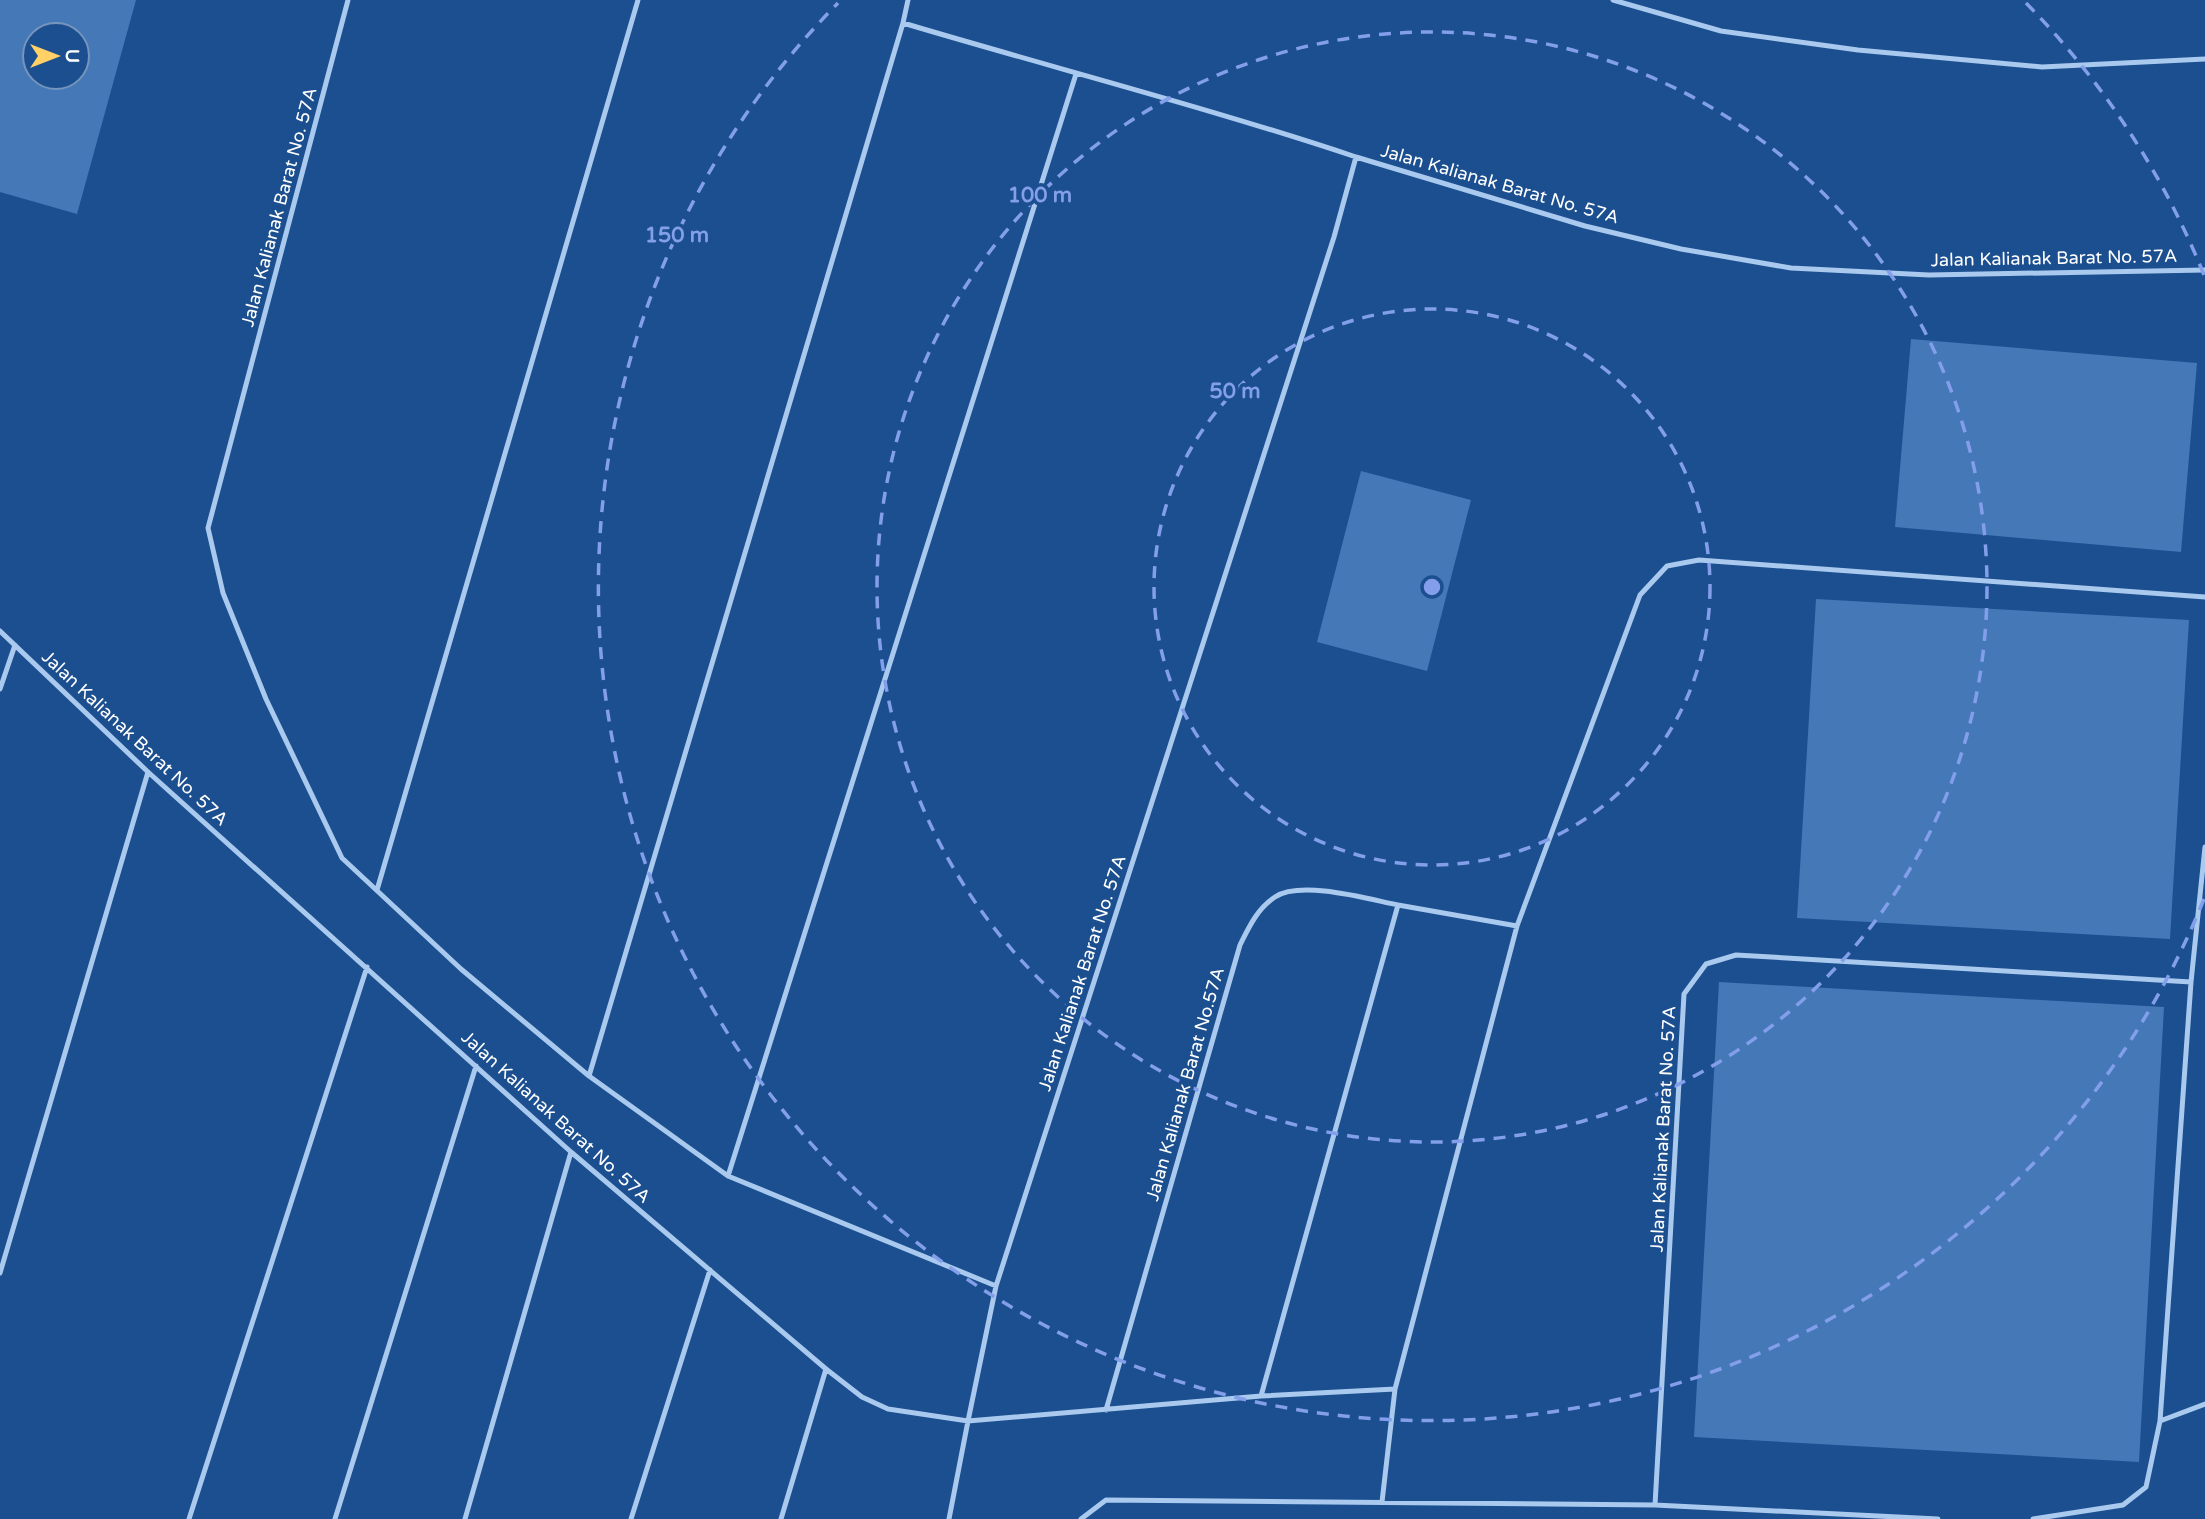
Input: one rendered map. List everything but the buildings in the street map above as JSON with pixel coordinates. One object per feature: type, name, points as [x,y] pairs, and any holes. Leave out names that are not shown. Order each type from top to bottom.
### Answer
[{"type":"lane","name":"Jalan Kalianak Barat No. 57A","points":[[348,0],[208,528],[223,593],[265,699],[342,858],[461,969],[589,1076],[728,1176],[996,1286]]},
{"type":"lane","points":[[377,890],[638,0]]},
{"type":"lane","points":[[589,1076],[908,0]]},
{"type":"lane","points":[[1613,0],[1721,31],[1858,50],[2042,67],[2205,59]]},
{"type":"lane","points":[[903,23],[1213,111],[1356,157]]},
{"type":"lane","points":[[728,1176],[1076,74]]},
{"type":"lane","name":"Jalan Kalianak Barat No. 57A","points":[[0,631],[148,772],[571,1152],[826,1368],[862,1397],[888,1409],[968,1421],[996,1286],[1330,250],[1356,157],[1585,226],[1681,248],[1791,268],[1929,275],[2205,270]]},
{"type":"lane","points":[[1382,1502],[1395,1389],[1517,926],[1640,595],[1667,566],[1699,559],[2205,597]]},
{"type":"lane","points":[[0,689],[15,645]]},
{"type":"lane","points":[[0,1273],[148,772]]},
{"type":"lane","points":[[2033,1519],[2123,1505],[2146,1487],[2160,1421],[2191,982],[2205,847]]},
{"type":"lane","name":"Jalan Kalianak Barat No.57A","points":[[1106,1410],[1240,945],[1254,917],[1276,896],[1308,889],[1517,926]]},
{"type":"lane","points":[[1261,1396],[1398,905]]},
{"type":"lane","name":"Jalan Kalianak Barat No. 57A","points":[[1655,1505],[1684,994],[1706,964],[1736,954],[2191,982]]},
{"type":"lane","points":[[189,1519],[367,967]]},
{"type":"lane","points":[[335,1519],[476,1066]]},
{"type":"lane","points":[[465,1519],[571,1152]]},
{"type":"lane","points":[[631,1519],[710,1270]]},
{"type":"lane","points":[[781,1519],[826,1368]]},
{"type":"lane","points":[[949,1519],[968,1421],[1261,1396],[1395,1389]]},
{"type":"lane","points":[[2160,1421],[2205,1404]]},
{"type":"lane","points":[[1081,1519],[1106,1500],[1655,1505],[1938,1519]]}]
